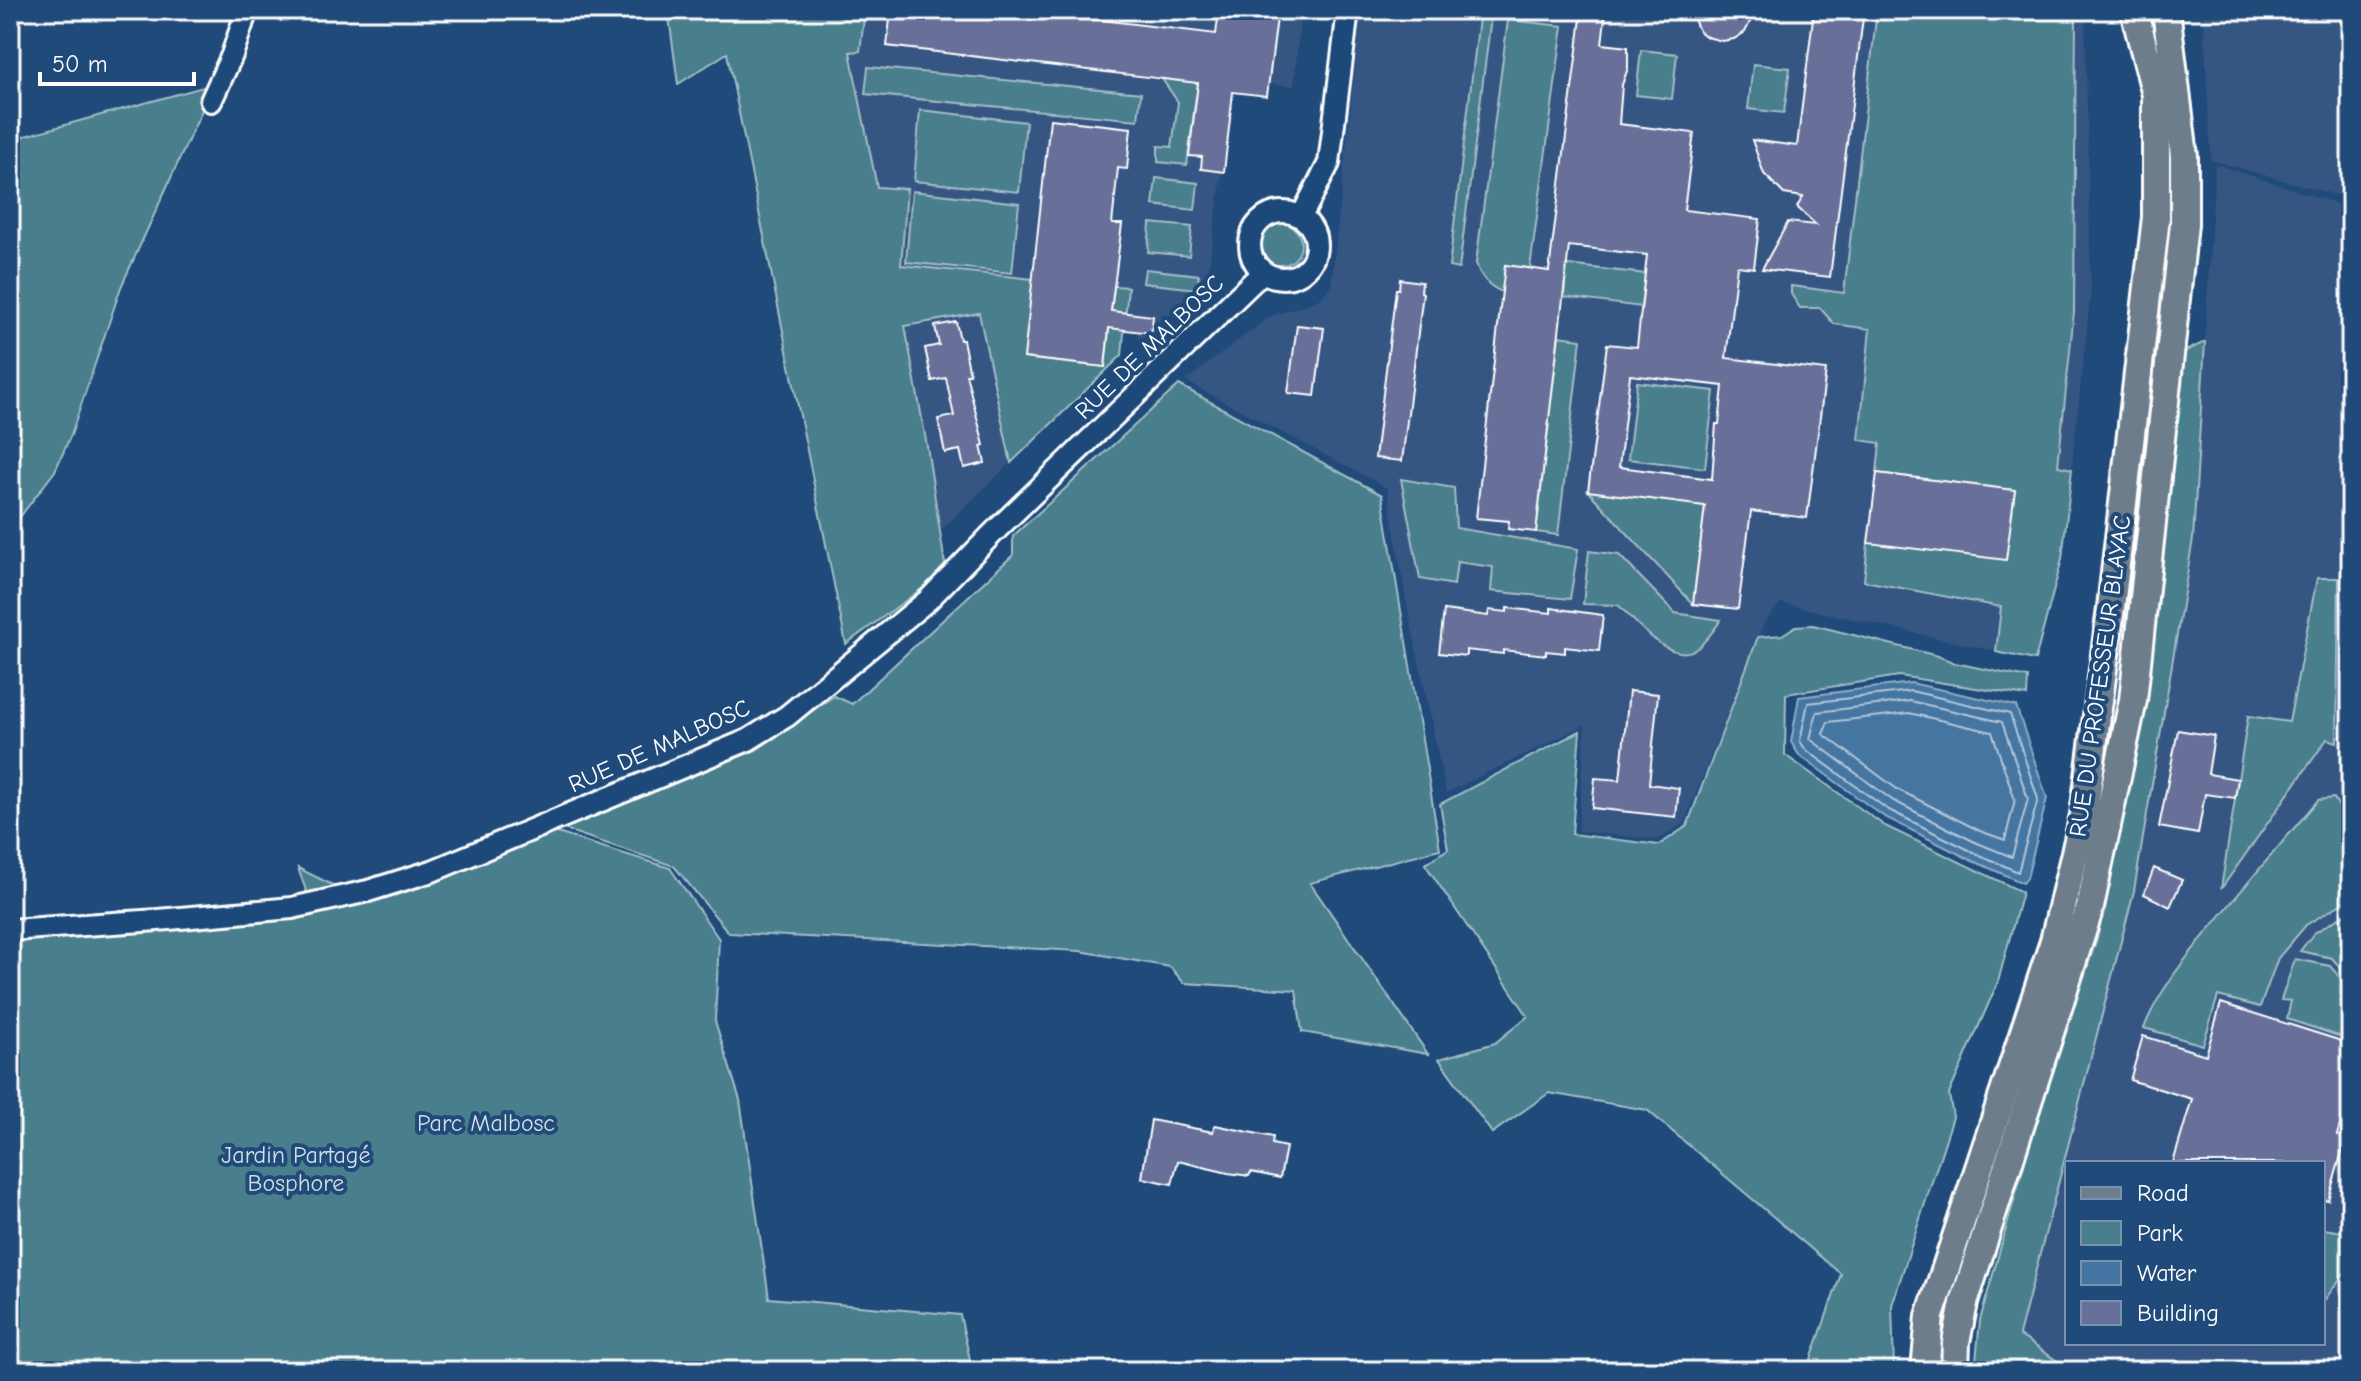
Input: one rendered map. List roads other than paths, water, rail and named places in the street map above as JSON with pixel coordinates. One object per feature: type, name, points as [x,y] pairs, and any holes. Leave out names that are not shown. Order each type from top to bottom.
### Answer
[{"type":"main road","name":"RUE DU PROFESSEUR BLAYAC","points":[[1925,1371],[1930,1316],[2054,941],[2084,815],[2156,217],[2156,95],[2134,10]]},
{"type":"main road","name":"RUE DU PROFESSEUR BLAYAC","points":[[1955,1371],[1956,1342],[1964,1303],[2090,907],[2133,700],[2184,224],[2181,125],[2166,10]]},
{"type":"street","points":[[211,101],[232,55],[247,10]]},
{"type":"street","points":[[1301,217],[1329,163],[1348,10]]},
{"type":"street","points":[[1281,211],[1301,217],[1315,234],[1317,246],[1313,260],[1306,269],[1285,279],[1263,272],[1250,254],[1252,231],[1269,214],[1281,211]]},
{"type":"street","name":"RUE DE MALBOSC","points":[[10,930],[292,908],[368,891],[432,871],[748,740],[787,716],[928,600],[1263,272]]},
{"type":"water","points":[[1911,683],[2016,706],[2047,798],[2027,878],[2023,883],[1883,816],[1799,755],[1791,742],[1799,697]]},
{"type":"park label","name":"Parc Malbosc","points":[[486,1123]]},
{"type":"park label","name":"Jardin Partagé Bosphore","points":[[296,1169]]}]
